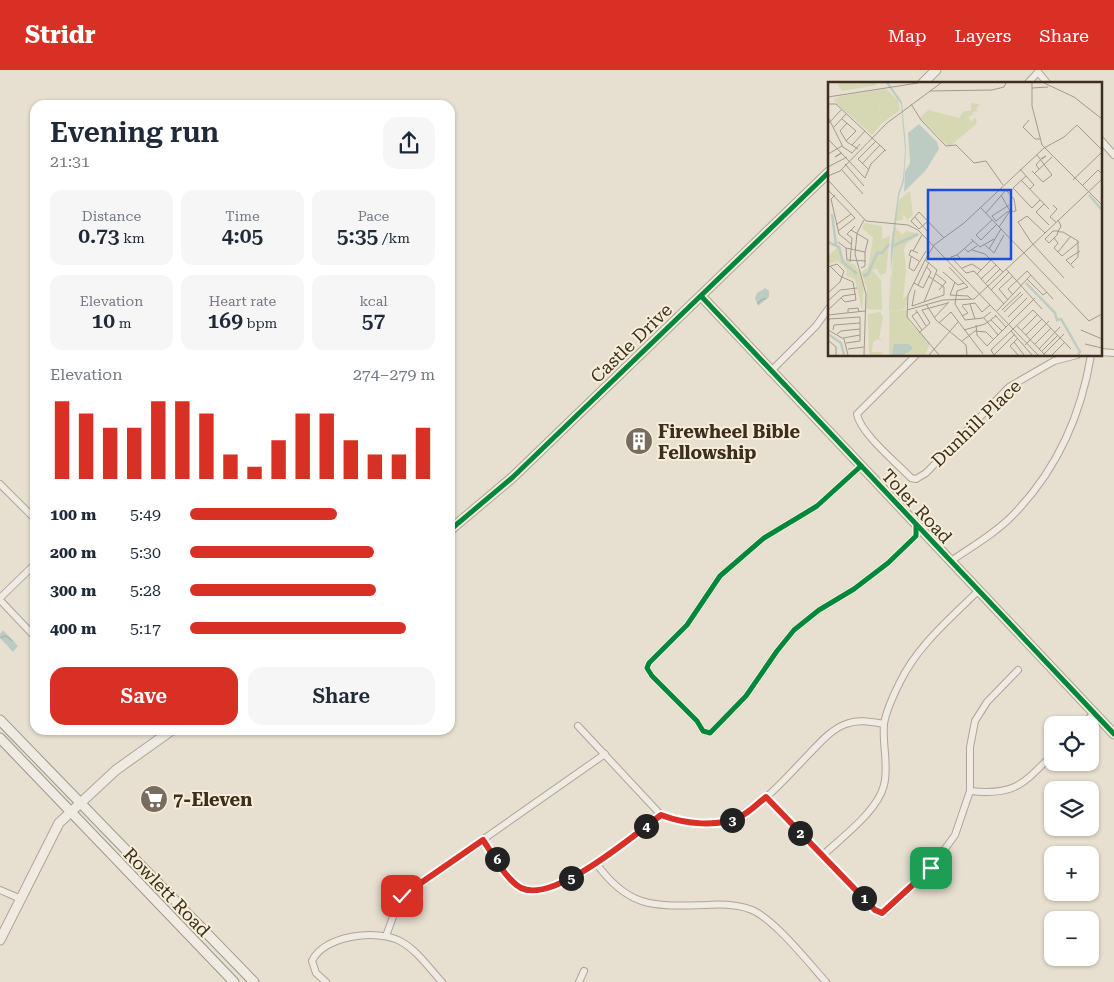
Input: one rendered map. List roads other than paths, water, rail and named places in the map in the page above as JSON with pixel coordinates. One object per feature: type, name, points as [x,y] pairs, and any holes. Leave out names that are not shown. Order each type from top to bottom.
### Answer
[{"type":"street","points":[[924,82],[936,70]]},
{"type":"street","points":[[1029,82],[1038,72],[1046,82]]},
{"type":"street","points":[[1102,141],[1114,155]]},
{"type":"street","name":"Castle Drive","points":[[455,526],[513,477],[828,173]]},
{"type":"street","name":"Toler Road","points":[[701,296],[770,372],[1114,734]]},
{"type":"street","points":[[770,372],[816,326],[828,309]]},
{"type":"street","name":"Dunhill Place","points":[[915,356],[857,414],[858,422],[867,434],[911,478],[916,480],[926,473],[1009,387],[1054,361],[1073,356]]},
{"type":"street","points":[[951,562],[1012,516],[1050,470],[1075,421],[1091,356]]},
{"type":"street","points":[[861,466],[817,506],[764,538],[720,576],[687,625],[647,668],[697,720],[706,734],[710,733],[746,696],[777,650],[794,630],[819,610],[854,589],[888,563],[916,536],[916,525]]},
{"type":"street","points":[[0,484],[30,514]]},
{"type":"street","points":[[30,569],[0,599],[30,632]]},
{"type":"street","points":[[822,856],[872,808],[880,796],[884,785],[886,761],[884,724],[899,682],[916,653],[979,590]]},
{"type":"street","points":[[766,797],[875,910],[882,913],[931,868],[955,834],[970,791],[970,748],[974,720],[987,702],[1018,670]]},
{"type":"street","points":[[1091,716],[1094,713]]},
{"type":"street","name":"Rowlett Road","points":[[0,720],[254,982]]},
{"type":"street","points":[[578,726],[661,815],[688,822],[724,822],[742,816],[766,797],[836,729],[856,722],[884,724]]},
{"type":"street","points":[[0,940],[60,823],[79,803],[132,757],[165,735]]},
{"type":"street","name":"Rowlett Road","points":[[0,738],[234,982]]},
{"type":"street","points":[[386,936],[394,910],[402,896],[605,754]]},
{"type":"street","points":[[970,791],[1000,793],[1016,787],[1027,780],[1044,763]]},
{"type":"street","points":[[483,840],[512,881],[525,889],[535,890],[555,886],[596,863],[661,815]]},
{"type":"street","points":[[596,863],[615,886],[639,902],[660,906],[722,904],[753,910],[775,928],[826,982]]},
{"type":"street","points":[[0,890],[21,900]]},
{"type":"street","points":[[326,982],[316,973],[312,961],[322,949],[348,937],[386,936],[401,941],[416,953],[442,982]]},
{"type":"street","points":[[218,966],[229,956]]},
{"type":"street","points":[[579,982],[584,971]]},
{"type":"water","points":[[765,288],[769,291],[769,297],[758,306],[755,298],[757,293]]},
{"type":"water","points":[[3,630],[18,646],[13,652],[0,638]]},
{"type":"place","name":"Firewheel Bible Fellowship","points":[[639,441]]},
{"type":"place","name":"7-Eleven","points":[[154,799]]}]
